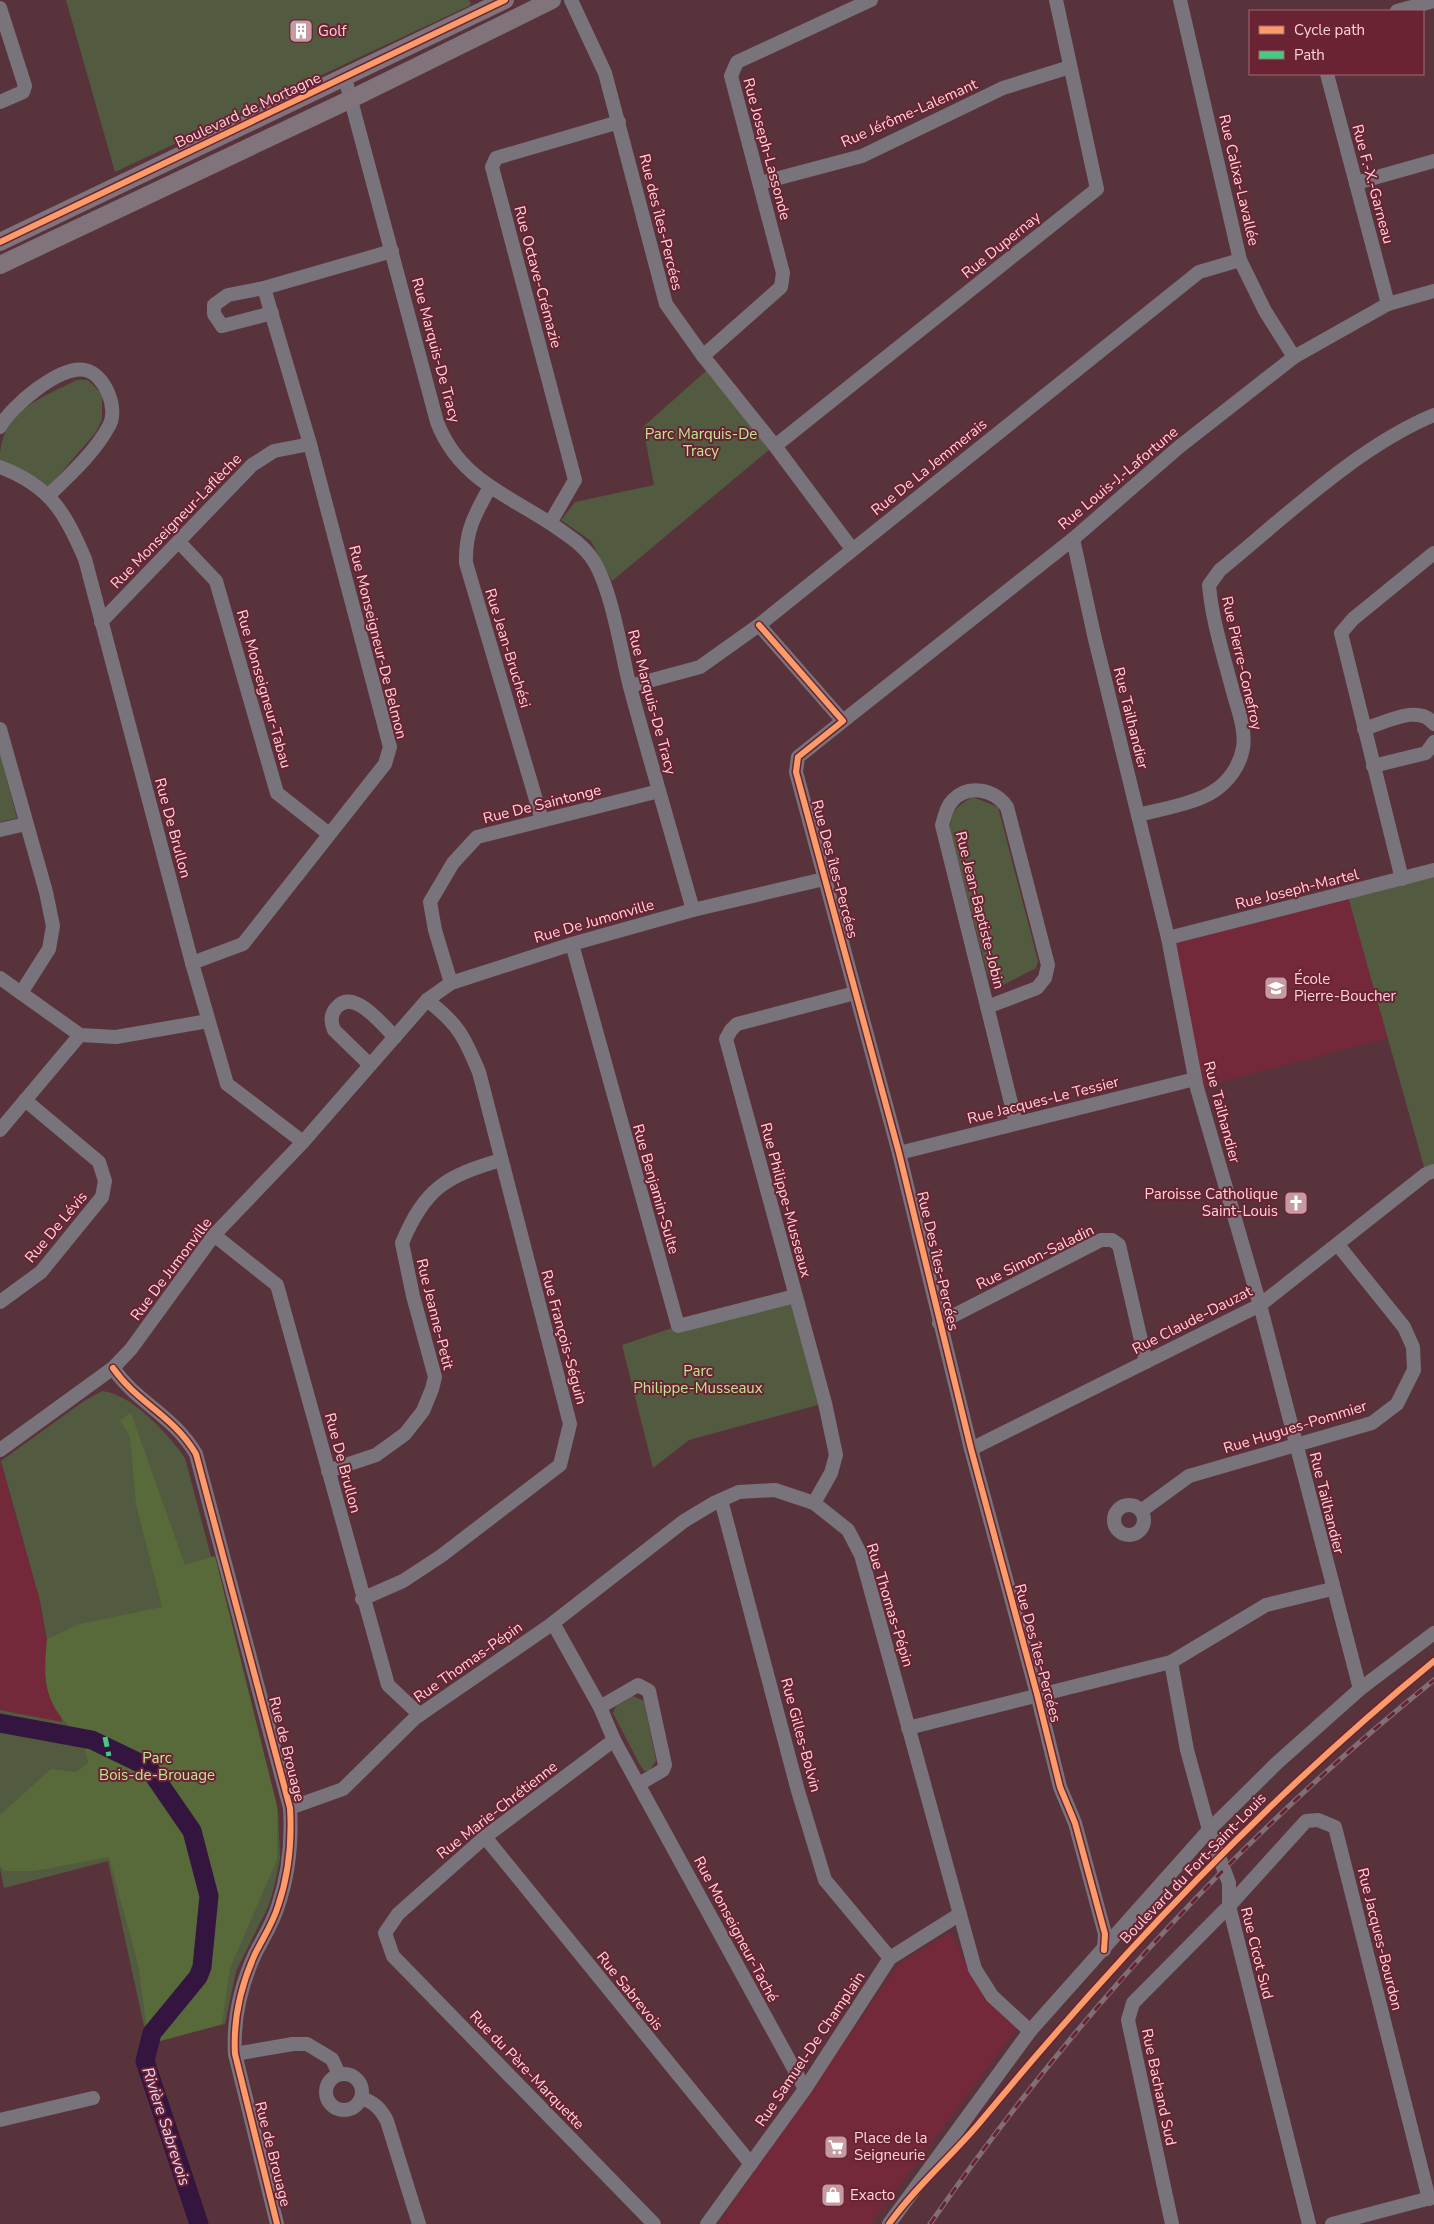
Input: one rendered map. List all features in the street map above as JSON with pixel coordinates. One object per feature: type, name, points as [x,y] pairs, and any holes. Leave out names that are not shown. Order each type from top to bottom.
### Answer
[{"type":"main road","name":"Boulevard de Mortagne","points":[[0,242],[505,0]]},
{"type":"main road","points":[[0,265],[351,99],[552,0]]},
{"type":"street","name":"Rue des îles-Percées","points":[[571,0],[605,73],[666,304],[702,356],[775,446],[852,549]]},
{"type":"street","name":"Rue Joseph-Lassonde","points":[[702,356],[780,287],[783,273],[731,76],[737,62],[871,0]]},
{"type":"street","name":"Rue Dupernay","points":[[775,446],[1097,189],[1056,0]]},
{"type":"street","name":"Rue Calixa-Lavallée","points":[[1180,0],[1240,260],[1265,311],[1294,356]]},
{"type":"street","points":[[1401,10],[1434,1]]},
{"type":"street","points":[[0,8],[25,86],[23,92],[0,102]]},
{"type":"street","name":"Rue Jérôme-Lalemant","points":[[760,183],[862,156],[1003,88],[1070,68]]},
{"type":"street","name":"Rue F.-X.-Garneau","points":[[1327,75],[1388,304]]},
{"type":"street","name":"Rue Marquis-De Tracy","points":[[345,78],[437,422],[445,442],[457,460],[490,487],[550,523],[581,546],[591,557],[604,580],[630,686],[693,910]]},
{"type":"street","name":"Rue Octave-Crémazie","points":[[550,523],[575,480],[492,167],[496,158],[619,122]]},
{"type":"street","points":[[1356,183],[1434,161]]},
{"type":"street","points":[[272,313],[222,326],[214,314],[214,305],[228,295],[264,288],[392,251]]},
{"type":"street","name":"Rue De La Jemmerais","points":[[630,686],[700,667],[759,625],[1199,272],[1240,260]]},
{"type":"street","name":"Rue Monseigneur-De Belmon","points":[[192,963],[243,944],[385,764],[390,747],[310,444],[264,288]]},
{"type":"street","name":"Rue Louis-J.-Lafortune","points":[[843,721],[1073,539],[1179,446],[1294,356],[1388,304],[1434,291]]},
{"type":"street","points":[[0,427],[5,417],[19,403],[68,371],[86,370],[100,379],[111,396],[110,425],[95,446],[49,495]]},
{"type":"street","name":"Rue Pierre-Conefroy","points":[[1138,815],[1171,807],[1213,793],[1227,781],[1237,766],[1243,748],[1243,727],[1211,608],[1209,585],[1220,570],[1358,458],[1405,427],[1434,415]]},
{"type":"street","name":"Rue Monseigneur-Laflèche","points":[[101,622],[252,465],[274,451],[310,444]]},
{"type":"street","name":"Rue De Brullon","points":[[0,467],[16,473],[49,495],[69,522],[85,558],[192,963],[227,1084],[304,1142]]},
{"type":"street","name":"Rue Jean-Bruchési","points":[[490,487],[471,523],[466,543],[466,563],[542,820]]},
{"type":"street","name":"Rue Tailhandier","points":[[1073,539],[1094,635],[1168,938],[1195,1079],[1260,1305],[1332,1589],[1360,1689]]},
{"type":"street","name":"Rue Monseigneur-Tabau","points":[[180,542],[216,581],[277,793],[329,834]]},
{"type":"street","points":[[1402,879],[1364,729],[1342,632],[1353,618],[1434,553]]},
{"type":"street","points":[[759,625],[843,721]]},
{"type":"street","points":[[1364,729],[1420,714],[1429,717],[1434,724]]},
{"type":"street","name":"Rue Des îles-Percées","points":[[843,721],[798,757],[796,772],[899,1153],[971,1449],[1060,1786],[1076,1823],[1105,1934],[1104,1950]]},
{"type":"street","points":[[0,729],[46,892],[53,926],[49,949],[21,993]]},
{"type":"street","points":[[1374,766],[1426,753],[1434,742]]},
{"type":"street","name":"Rue Jean-Baptiste-Jobin","points":[[987,1007],[1037,988],[1045,978],[1048,965],[1007,807],[1002,799],[989,791],[974,790],[954,798],[946,810],[942,825],[987,1007],[1016,1123]]},
{"type":"street","name":"Rue De Saintonge","points":[[451,983],[434,930],[430,902],[453,863],[477,837],[659,791]]},
{"type":"street","points":[[0,830],[26,824]]},
{"type":"street","name":"Rue Joseph-Martel","points":[[1168,938],[1434,870]]},
{"type":"street","name":"Rue De Jumonville","points":[[0,1450],[113,1368],[131,1349],[214,1235],[304,1142],[427,1000],[451,983],[572,944],[693,910],[824,879]]},
{"type":"street","name":"Rue Benjamin-Sulte","points":[[572,944],[678,1326],[795,1296]]},
{"type":"street","points":[[0,978],[80,1035],[116,1037],[208,1021]]},
{"type":"street","name":"Rue Philippe-Musseaux","points":[[814,1502],[831,1473],[836,1455],[825,1403],[726,1039],[738,1024],[855,993]]},
{"type":"street","name":"Rue François-Séguin","points":[[362,1598],[403,1581],[441,1556],[560,1465],[570,1424],[479,1072],[467,1044],[451,1019],[427,1000]]},
{"type":"street","points":[[370,1065],[334,1030],[331,1022],[334,1010],[341,1003],[351,1001],[360,1004],[395,1037]]},
{"type":"street","points":[[0,1130],[80,1035]]},
{"type":"street","name":"Rue Jacques-Le Tessier","points":[[899,1153],[1195,1079]]},
{"type":"street","name":"Rue De Lévis","points":[[0,1302],[41,1272],[102,1196],[105,1181],[99,1162],[26,1100]]},
{"type":"street","name":"Rue Jeanne-Petit","points":[[328,1471],[383,1450],[405,1434],[423,1411],[435,1377],[413,1296],[402,1242],[426,1199],[439,1187],[465,1170],[501,1160]]},
{"type":"street","name":"Rue Claude-Dauzat","points":[[971,1449],[1260,1305],[1426,1174],[1434,1171]]},
{"type":"street","name":"Rue De Brullon","points":[[214,1235],[277,1285],[362,1598],[388,1684],[420,1715]]},
{"type":"street","name":"Rue Simon-Saladin","points":[[939,1323],[1101,1240],[1112,1240],[1119,1245],[1146,1362]]},
{"type":"street","name":"Rue Hugues-Pommier","points":[[1141,1511],[1189,1476],[1372,1423],[1397,1404],[1414,1370],[1413,1347],[1404,1327],[1338,1244]]},
{"type":"street","name":"Rue de Brouage","points":[[113,1368],[128,1388],[169,1420],[186,1438],[196,1454],[290,1808],[289,1864],[285,1885],[271,1925],[246,1977],[236,2017],[236,2054],[277,2224]]},
{"type":"street","name":"Rue Thomas-Pépin","points":[[290,1808],[343,1789],[420,1715],[553,1623],[684,1521],[739,1492],[774,1490],[814,1502],[848,1530],[861,1554],[975,1969],[992,1996],[1030,2031]]},
{"type":"street","name":"Rue Gilles-Bolvin","points":[[721,1500],[798,1791],[825,1880],[890,1958]]},
{"type":"street","points":[[908,1728],[1037,1694],[1171,1662],[1266,1605],[1332,1589]]},
{"type":"street","name":"Rue Monseigneur-Taché","points":[[553,1623],[600,1707],[614,1740],[805,2089]]},
{"type":"street","name":"Boulevard du Fort-Saint-Louis","points":[[889,2224],[1030,2031],[1209,1830],[1278,1762],[1360,1689],[1434,1632]]},
{"type":"street","name":"Rue Cicot Sud","points":[[1171,1662],[1187,1750],[1209,1830],[1228,1883],[1228,1906],[1309,2224]]},
{"type":"street","points":[[600,1707],[638,1685],[649,1692],[665,1765],[663,1770],[639,1784]]},
{"type":"street","name":"Rue Marie-Chrétienne","points":[[385,1933],[398,1914],[485,1837],[614,1740]]},
{"type":"street","name":"Rue Jacques-Bourdon","points":[[1228,1906],[1306,1822],[1318,1820],[1335,1827],[1431,2198]]},
{"type":"street","name":"Rue Sabrevois","points":[[485,1837],[752,2164]]},
{"type":"street","name":"Rue Bachand Sud","points":[[1172,2224],[1128,2020],[1133,2003],[1228,1906]]},
{"type":"street","name":"Rue Samuel-De Champlain","points":[[707,2224],[805,2089],[890,1958],[960,1914]]},
{"type":"street","name":"Rue du Père-Marquette","points":[[385,1933],[393,1956],[654,2224]]},
{"type":"street","points":[[236,2054],[293,2044],[307,2044],[332,2059],[339,2074]]},
{"type":"street","points":[[345,2073],[356,2077],[362,2087],[361,2098],[353,2108],[342,2110],[331,2104],[327,2099],[326,2087],[333,2077],[345,2073]]},
{"type":"street","points":[[0,2120],[93,2098]]},
{"type":"street","points":[[361,2098],[369,2101],[381,2110],[387,2121],[419,2224]]},
{"type":"street","points":[[1332,2224],[1431,2198]]},
{"type":"shaded area","name":"École Pierre-Boucher","points":[[1347,893],[1389,1038],[1197,1088],[1168,938]]},
{"type":"shaded area","points":[[0,1461],[40,1601],[62,1723],[0,1710]]},
{"type":"shaded area","points":[[951,1932],[969,1971],[1017,2028],[871,2224],[718,2224],[901,1962]]},
{"type":"green space","points":[[66,0],[469,0],[471,5],[115,172]]},
{"type":"green space","name":"Parc Marquis-De Tracy","points":[[706,371],[770,449],[612,581],[591,541],[561,520],[575,502],[654,485],[643,427]]},
{"type":"green space","points":[[77,380],[88,380],[102,394],[102,419],[96,432],[48,488],[0,461],[2,444],[14,418],[24,409]]},
{"type":"green space","points":[[0,754],[17,818],[0,822]]},
{"type":"green space","points":[[973,797],[998,807],[1038,961],[1036,968],[1001,986],[992,984],[987,972],[950,829],[952,817],[956,809]]},
{"type":"green space","points":[[1434,870],[1434,1171],[1426,1174],[1347,893]]},
{"type":"green space","name":"Parc Philippe-Musseaux","points":[[795,1296],[825,1403],[689,1440],[653,1468],[622,1345],[678,1326]]},
{"type":"green space","name":"Parc Bois-de-Brouage","points":[[102,1391],[125,1399],[137,1407],[159,1427],[185,1458],[278,1810],[280,1858],[275,1883],[269,1905],[236,1971],[225,2024],[148,2044],[108,1861],[4,1888],[0,1868],[0,1710],[62,1722],[40,1601],[1,1461],[84,1401]]},
{"type":"green space","name":"Parc Bois-de-Brouage","points":[[131,1413],[185,1565],[215,1556],[277,1806],[277,1860],[230,1968],[222,2024],[149,2044],[138,1964],[109,1857],[35,1871],[5,1871],[0,1866],[0,1815],[51,1769],[76,1772],[88,1763],[84,1744],[76,1732],[60,1716],[48,1691],[45,1674],[47,1639],[80,1624],[162,1607],[136,1504],[130,1437],[120,1420]]},
{"type":"green space","points":[[633,1696],[644,1701],[656,1761],[649,1771],[644,1771],[640,1765],[613,1713],[616,1706]]},
{"type":"waterway","name":"Rivière Sabrevois","points":[[0,1723],[92,1740],[148,1767],[192,1831],[209,1896],[202,1967],[198,1977],[152,2033],[145,2061],[199,2224]]},
{"type":"railway","points":[[930,2224],[984,2149],[1041,2075],[1162,1934],[1294,1802],[1434,1680]]},
{"type":"marked path","points":[[105,1737],[109,1756]]},
{"type":"cycle path","points":[[0,242],[505,0]]},
{"type":"cycle path","points":[[759,625],[843,721],[798,757],[796,772],[899,1153],[971,1449],[1060,1787],[1075,1823],[1105,1934],[1104,1950]]},
{"type":"cycle path","points":[[113,1368],[133,1391],[177,1429],[196,1454],[290,1808],[291,1833],[285,1882],[273,1918],[255,1954],[246,1978],[235,2028],[235,2054],[277,2224]]},
{"type":"cycle path","points":[[889,2224],[910,2197],[970,2134],[1087,1998],[1197,1880],[1312,1767],[1434,1661]]},
{"type":"place","name":"Golf","points":[[301,31]]},
{"type":"place","name":"École Pierre-Boucher","points":[[1276,988]]},
{"type":"place","name":"Paroisse Catholique Saint-Louis","points":[[1296,1203]]},
{"type":"place","name":"Place de la Seigneurie","points":[[836,2147]]},
{"type":"place","name":"Exacto","points":[[833,2195]]}]
